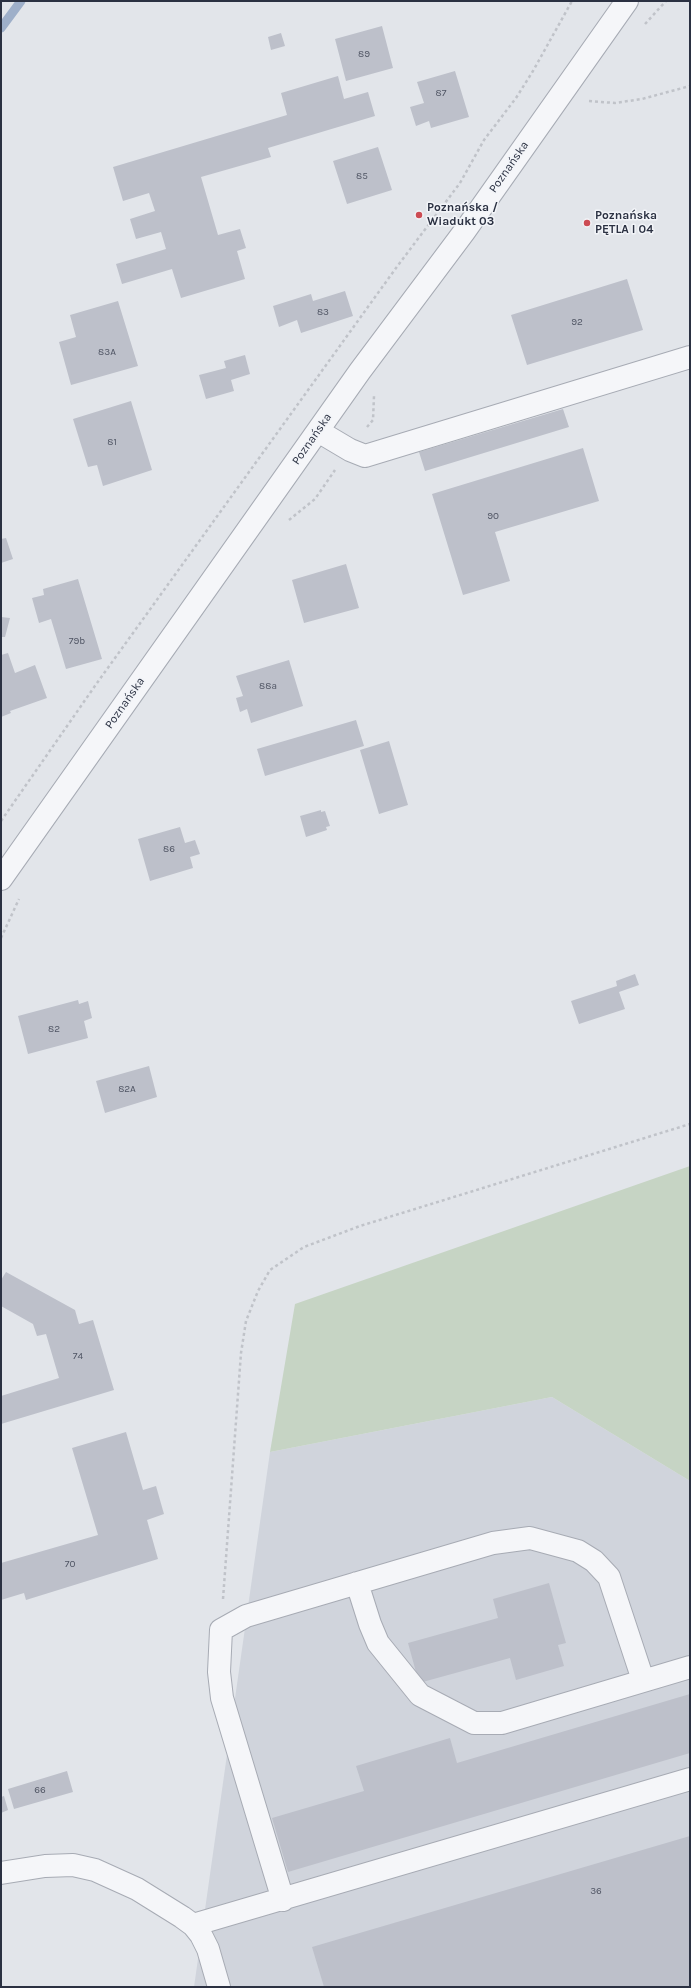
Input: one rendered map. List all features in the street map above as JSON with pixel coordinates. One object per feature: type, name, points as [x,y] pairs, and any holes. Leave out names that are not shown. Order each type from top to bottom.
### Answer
[{"type":"street","name":"Poznańska","points":[[1,879],[360,371],[464,232],[560,93],[627,1]]},
{"type":"street","points":[[318,431],[350,450],[365,456],[690,357]]},
{"type":"street","points":[[283,1900],[222,1698],[219,1672],[221,1630],[246,1616],[494,1543],[530,1538],[578,1551],[594,1561],[610,1577],[642,1680]]},
{"type":"street","points":[[357,1583],[370,1624],[378,1643],[420,1695],[474,1723],[502,1723],[642,1680],[690,1667]]},
{"type":"street","points":[[192,1925],[283,1900],[690,1779]]},
{"type":"street","points":[[1,1873],[45,1866],[73,1865],[95,1870],[137,1889],[192,1925],[201,1935],[208,1949],[219,1987]]},
{"type":"path","points":[[1,821],[97,683],[396,268],[460,183],[484,140],[516,98],[533,71],[572,1]]},
{"type":"path","points":[[560,93],[580,100],[615,103],[642,99],[690,86]]},
{"type":"path","points":[[221,1630],[241,1353],[246,1321],[258,1291],[270,1270],[304,1247],[360,1226],[690,1124]]},
{"type":"shaded area","points":[[552,1397],[690,1481],[690,1987],[194,1987],[270,1452]]},
{"type":"green space","points":[[690,1166],[690,1481],[552,1397],[270,1452],[295,1304]]},
{"type":"building","points":[[382,26],[393,68],[346,81],[335,39]]},
{"type":"building","points":[[281,33],[285,46],[271,50],[268,37]]},
{"type":"building","points":[[455,71],[469,117],[431,128],[429,121],[416,126],[410,107],[424,103],[417,82]]},
{"type":"building","points":[[338,76],[344,99],[368,92],[375,116],[268,148],[271,157],[201,177],[218,235],[240,229],[246,248],[237,251],[245,279],[181,298],[172,269],[122,284],[116,264],[166,249],[161,232],[136,239],[130,219],[155,211],[149,193],[123,201],[113,167],[287,115],[281,93]]},
{"type":"building","points":[[378,147],[392,190],[347,204],[333,161]]},
{"type":"building","points":[[627,279],[643,330],[527,365],[511,315]]},
{"type":"building","points":[[345,291],[353,316],[301,333],[297,320],[279,327],[273,306],[311,294],[313,301]]},
{"type":"building","points":[[118,301],[138,366],[71,385],[59,342],[76,337],[70,315]]},
{"type":"building","points":[[245,355],[250,374],[231,380],[234,391],[206,399],[199,375],[226,368],[224,361]]},
{"type":"building","points":[[131,401],[152,470],[103,486],[97,465],[88,467],[73,419]]},
{"type":"building","points":[[563,409],[569,427],[425,471],[419,452]]},
{"type":"building","points":[[583,448],[599,501],[495,532],[510,581],[463,595],[432,494]]},
{"type":"building","points":[[6,538],[13,559],[1,563],[1,539]]},
{"type":"building","points":[[346,564],[359,608],[304,623],[292,580]]},
{"type":"building","points":[[78,579],[102,659],[66,669],[51,619],[39,623],[32,598],[44,595],[43,589]]},
{"type":"building","points":[[1,617],[10,618],[5,637],[1,637]]},
{"type":"building","points":[[8,653],[15,673],[35,665],[47,698],[10,711],[11,713],[1,717],[1,655]]},
{"type":"building","points":[[289,660],[303,706],[251,723],[247,709],[240,712],[236,698],[243,696],[236,676]]},
{"type":"building","points":[[356,720],[364,746],[265,776],[257,749]]},
{"type":"building","points":[[389,741],[408,805],[379,814],[360,750]]},
{"type":"building","points":[[321,810],[321,812],[325,811],[330,826],[326,827],[327,830],[306,837],[300,816]]},
{"type":"building","points":[[180,827],[185,843],[195,840],[200,854],[190,857],[193,868],[150,881],[138,839]]},
{"type":"building","points":[[635,974],[639,985],[619,992],[625,1009],[579,1024],[571,1001],[617,986],[616,981]]},
{"type":"building","points":[[78,1000],[79,1004],[88,1001],[92,1018],[84,1021],[88,1038],[28,1054],[18,1016]]},
{"type":"building","points":[[149,1066],[157,1097],[105,1113],[96,1081]]},
{"type":"building","points":[[6,1272],[75,1310],[79,1324],[93,1320],[114,1390],[1,1424],[1,1396],[59,1378],[46,1334],[37,1336],[33,1324],[1,1306],[1,1280]]},
{"type":"building","points":[[126,1432],[143,1490],[156,1486],[164,1514],[147,1520],[158,1559],[26,1600],[24,1593],[1,1600],[1,1563],[98,1535],[72,1448]]},
{"type":"building","points":[[549,1583],[566,1643],[558,1645],[564,1666],[516,1680],[510,1658],[419,1683],[408,1643],[498,1618],[493,1599]]},
{"type":"building","points":[[690,1694],[690,1753],[288,1872],[272,1818],[364,1791],[356,1766],[450,1738],[457,1763]]},
{"type":"building","points":[[67,1771],[73,1792],[14,1809],[8,1789]]},
{"type":"building","points":[[4,1796],[8,1810],[1,1813],[1,1797]]},
{"type":"building","points":[[690,1836],[690,1987],[324,1987],[312,1947]]},
{"type":"waterway","points":[[1,28],[21,1]]},
{"type":"place","name":"Poznańska / Wiadukt 03","points":[[419,215]]},
{"type":"place","name":"Poznańska PĘTLA I 04","points":[[587,223]]}]
